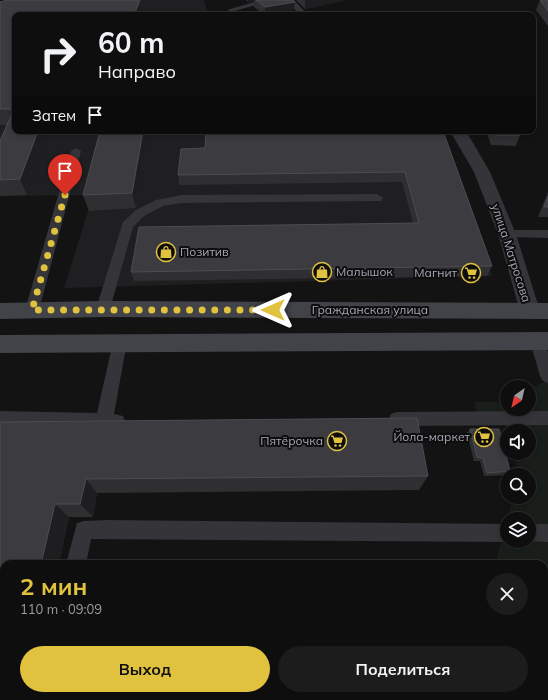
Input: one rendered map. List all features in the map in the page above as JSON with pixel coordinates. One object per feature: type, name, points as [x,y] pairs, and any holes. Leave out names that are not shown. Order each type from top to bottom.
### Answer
[{"type":"main road","name":"Гражданская улица","points":[[0,311],[103,309],[539,311]]},
{"type":"main road","points":[[0,344],[120,342],[543,341],[539,311]]},
{"type":"street","name":"улица Матросова","points":[[460,134],[482,172],[539,311]]},
{"type":"lane","points":[[231,10],[270,0]]},
{"type":"lane","points":[[290,0],[301,12]]},
{"type":"lane","points":[[32,310],[76,150]]},
{"type":"lane","points":[[103,309],[127,225],[140,213],[160,203],[182,199],[377,198]]},
{"type":"lane","points":[[507,234],[548,234]]},
{"type":"lane","points":[[543,341],[548,376]]},
{"type":"lane","points":[[104,421],[120,342]]},
{"type":"lane","points":[[0,418],[135,421]]},
{"type":"lane","points":[[381,419],[548,418]]},
{"type":"lane","points":[[77,560],[84,530],[115,529],[500,533]]},
{"type":"lane","points":[[536,533],[548,533]]},
{"type":"shaded area","points":[[55,0],[204,0],[207,12],[20,12]]},
{"type":"shaded area","points":[[12,15],[12,134],[441,134],[492,276],[64,288],[93,195],[0,196],[0,19]]},
{"type":"shaded area","points":[[548,380],[548,560],[496,560],[500,546],[500,548],[536,548],[536,512],[509,512],[512,504],[536,504],[536,468],[517,468],[515,460],[536,460],[536,424],[505,424],[504,421],[479,421],[474,402],[499,402],[500,416],[536,416],[536,386]]},
{"type":"building","points":[[7,0],[140,0],[135,12],[12,12],[12,109],[0,109],[0,2]]},
{"type":"building","points":[[256,0],[293,0],[295,2],[265,7]]},
{"type":"building","points":[[540,0],[548,0],[548,11]]},
{"type":"building","points":[[12,114],[12,134],[37,134],[20,179],[0,180],[0,141]]},
{"type":"building","points":[[99,134],[142,134],[132,193],[83,195]]},
{"type":"building","points":[[206,134],[444,134],[492,266],[131,272],[139,227],[419,223],[405,172],[178,175],[181,149],[205,148]]},
{"type":"building","points":[[494,134],[520,135],[495,135]]},
{"type":"building","points":[[548,196],[548,207],[544,207]]},
{"type":"building","points":[[417,418],[428,476],[86,479],[80,504],[55,504],[42,560],[0,560],[0,422]]},
{"type":"building","points":[[470,429],[499,429],[500,460],[507,460],[509,468],[500,468],[500,472],[487,473],[483,458],[477,457]]},
{"type":"place","name":"Позитив","points":[[166,252]]},
{"type":"place","name":"Малышок","points":[[322,272]]},
{"type":"place","name":"Магнит","points":[[471,273]]},
{"type":"place","name":"Йола-маркет","points":[[484,437]]},
{"type":"place","name":"Пятёрочка","points":[[337,441]]},
{"type":"route","points":[[65,195],[32,310],[273,310]]}]
